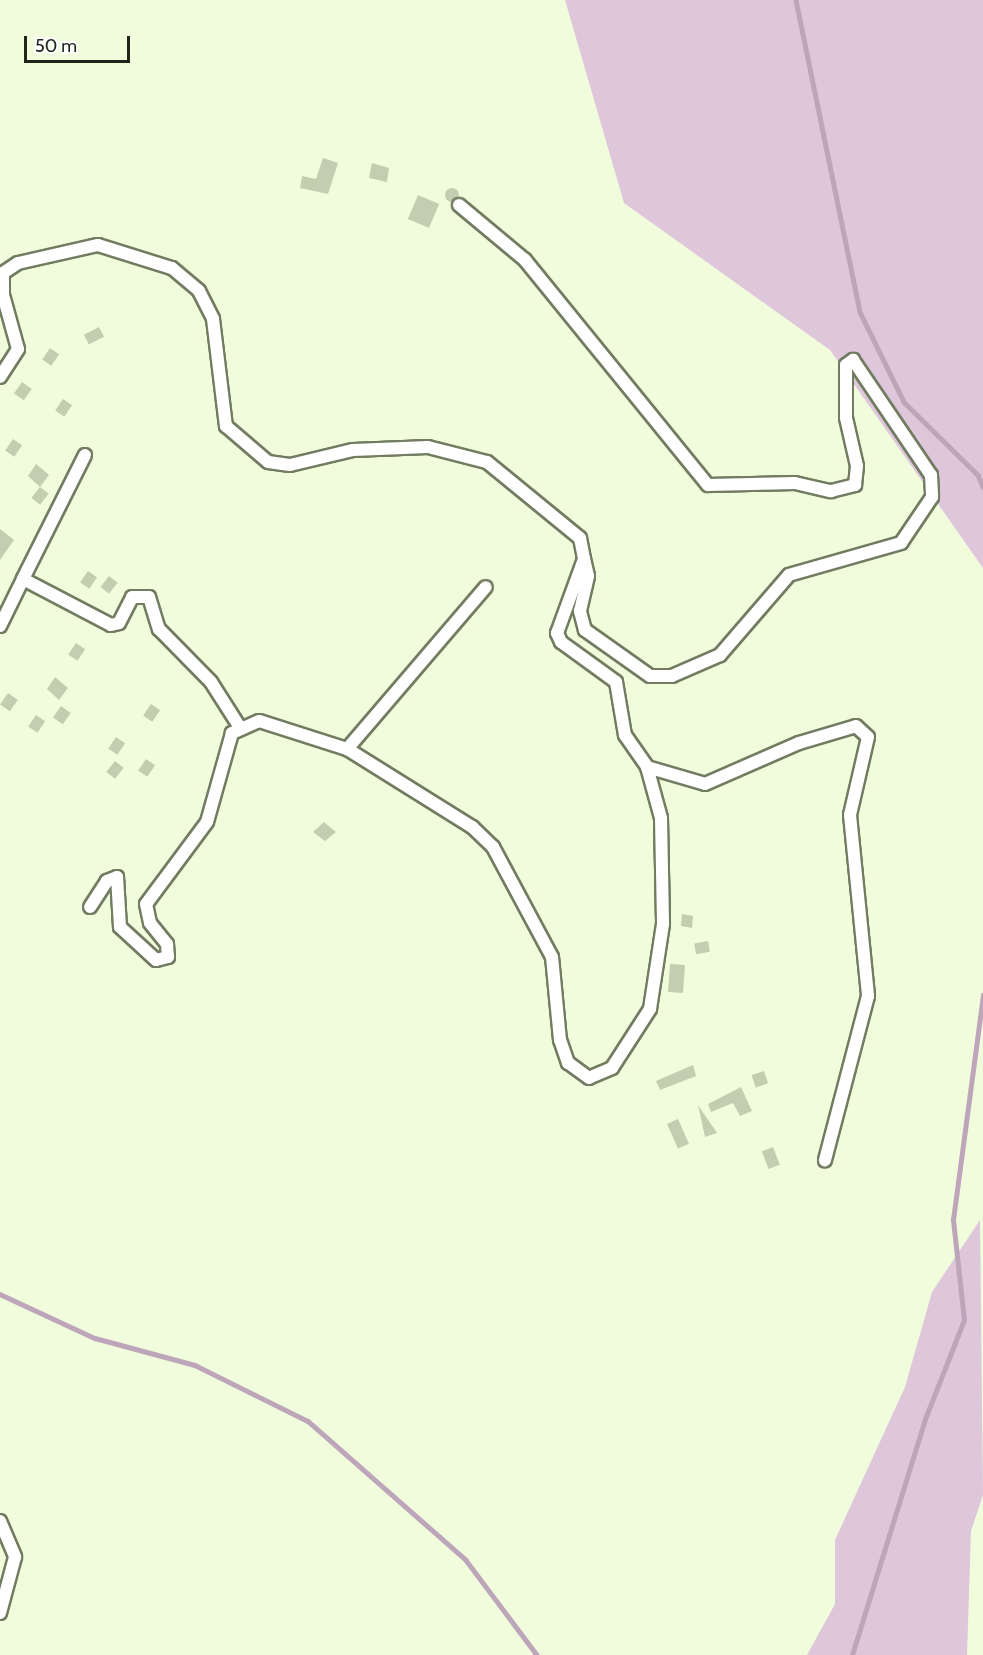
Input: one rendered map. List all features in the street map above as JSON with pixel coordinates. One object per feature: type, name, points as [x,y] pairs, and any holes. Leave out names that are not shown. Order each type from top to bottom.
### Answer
[{"type":"street","points":[[0,377],[18,349],[14,323],[0,282],[3,273],[18,263],[98,245],[172,268],[198,291],[213,319],[218,393],[226,426],[240,443],[268,462],[290,465],[378,447],[462,453],[487,462],[572,527],[588,576],[580,611],[585,630],[650,676],[672,676],[720,655],[789,575],[901,543],[932,497],[931,475],[853,360],[846,365],[846,418],[857,466],[855,485],[831,491],[795,483],[708,485],[525,260],[459,206]]},
{"type":"street","points":[[0,308],[14,323]]},
{"type":"street","points":[[0,626],[85,455]]},
{"type":"street","points":[[90,907],[107,881],[117,877],[120,927],[156,960],[168,957],[167,944],[150,923],[146,904],[207,822],[225,742],[239,726],[260,721],[347,749],[472,827],[493,847],[552,957],[560,1040],[568,1064],[588,1078],[612,1068],[650,1009],[659,971],[664,901],[661,818],[647,767],[625,735],[615,682],[561,642],[557,633],[584,559]]},
{"type":"street","points":[[23,579],[111,625],[119,623],[132,597],[149,597],[159,629],[211,682],[239,726]]},
{"type":"street","points":[[347,749],[486,587]]},
{"type":"street","points":[[647,767],[705,784],[799,744],[856,726],[868,737],[850,815],[868,996],[825,1160]]},
{"type":"street","points":[[0,1521],[15,1557],[3,1589],[0,1613]]},
{"type":"shaded area","points":[[565,0],[983,0],[983,568],[830,350],[624,203]]},
{"type":"shaded area","points":[[980,1220],[983,1495],[971,1531],[967,1655],[807,1655],[835,1604],[835,1540],[905,1387],[932,1292]]},
{"type":"building","points":[[323,158],[338,163],[328,194],[300,188],[302,176],[316,179]]},
{"type":"building","points":[[372,163],[389,168],[387,182],[369,178]]},
{"type":"building","points":[[452,188],[457,190],[459,195],[457,200],[452,202],[447,200],[445,195],[447,190]]},
{"type":"building","points":[[418,195],[439,204],[429,228],[408,219]]},
{"type":"building","points":[[99,327],[104,337],[89,345],[84,335]]},
{"type":"building","points":[[50,348],[59,354],[51,366],[42,360]]},
{"type":"building","points":[[22,382],[32,389],[24,400],[14,393]]},
{"type":"building","points":[[63,399],[72,405],[64,417],[55,411]]},
{"type":"building","points":[[13,439],[22,445],[14,457],[5,451]]},
{"type":"building","points":[[36,464],[49,475],[40,487],[28,476]]},
{"type":"building","points":[[40,487],[49,494],[40,505],[31,498]]},
{"type":"building","points":[[0,529],[14,540],[0,560]]},
{"type":"building","points":[[88,571],[97,577],[89,589],[80,583]]},
{"type":"building","points":[[109,576],[118,583],[109,594],[100,587]]},
{"type":"building","points":[[76,643],[85,649],[77,661],[68,655]]},
{"type":"building","points":[[55,677],[68,688],[59,700],[47,689]]},
{"type":"building","points":[[8,693],[18,700],[10,711],[0,704]]},
{"type":"building","points":[[151,704],[160,710],[152,722],[143,716]]},
{"type":"building","points":[[61,706],[71,713],[63,724],[53,717]]},
{"type":"building","points":[[36,715],[45,721],[37,733],[28,727]]},
{"type":"building","points":[[116,737],[125,743],[117,755],[108,749]]},
{"type":"building","points":[[146,759],[155,765],[147,777],[138,771]]},
{"type":"building","points":[[115,761],[124,768],[115,779],[106,772]]},
{"type":"building","points":[[324,822],[336,832],[325,841],[313,832]]},
{"type":"building","points":[[682,914],[693,916],[692,928],[681,926]]},
{"type":"building","points":[[708,941],[710,952],[696,954],[694,943]]},
{"type":"building","points":[[670,964],[685,965],[683,993],[668,992]]},
{"type":"building","points":[[693,1065],[696,1076],[660,1090],[656,1081]]},
{"type":"building","points":[[764,1071],[768,1083],[756,1087],[752,1075]]},
{"type":"building","points":[[741,1087],[752,1111],[740,1116],[733,1103],[711,1112],[708,1104]]},
{"type":"building","points":[[698,1105],[717,1133],[705,1137]]},
{"type":"building","points":[[678,1119],[689,1144],[678,1149],[667,1124]]},
{"type":"building","points":[[773,1147],[780,1165],[769,1169],[762,1151]]},
{"type":"waterway","points":[[796,0],[860,312],[904,402],[978,475],[983,487]]},
{"type":"waterway","points":[[852,1655],[925,1419],[964,1320],[953,1220],[983,995]]},
{"type":"waterway","points":[[0,1294],[95,1338],[195,1365],[308,1421],[466,1560],[537,1655]]}]
